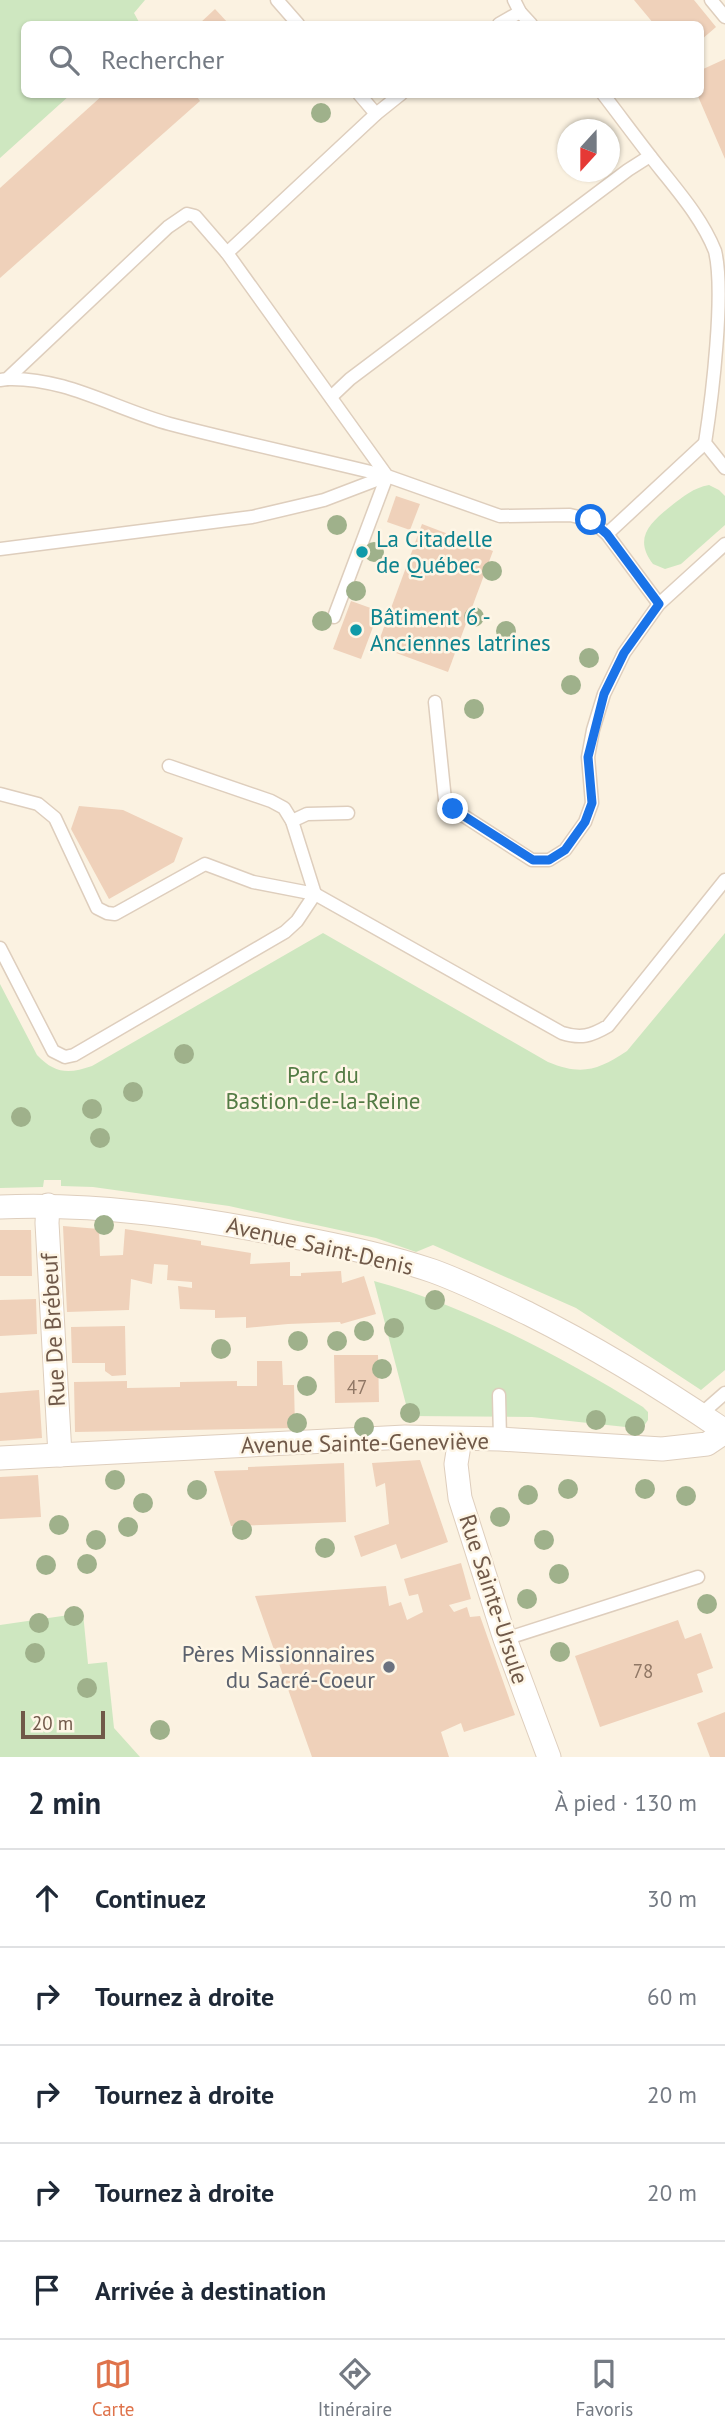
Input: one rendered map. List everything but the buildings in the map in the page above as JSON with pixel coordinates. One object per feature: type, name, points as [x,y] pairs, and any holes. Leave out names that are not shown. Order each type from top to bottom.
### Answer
[{"type":"street","name":"Avenue Saint-Denis","points":[[0,1207],[48,1205],[127,1211],[236,1225],[360,1250],[434,1272],[503,1301],[571,1335],[725,1431]]},
{"type":"street","name":"Rue De Brébeuf","points":[[48,1205],[60,1455]]},
{"type":"street","name":"Avenue Sainte-Geneviève","points":[[0,1458],[405,1437],[662,1449],[707,1444],[725,1431]]},
{"type":"street","name":"Rue Sainte-Ursule","points":[[460,1438],[456,1464],[460,1498],[505,1639],[549,1757]]},
{"type":"lane","points":[[277,0],[295,21]]},
{"type":"lane","points":[[710,0],[725,18]]},
{"type":"lane","points":[[502,21],[517,6],[529,21]]},
{"type":"lane","points":[[362,98],[376,114]]},
{"type":"lane","points":[[227,253],[396,98]]},
{"type":"lane","points":[[606,98],[720,252],[719,326],[705,443],[607,534]]},
{"type":"lane","points":[[331,397],[350,379],[650,156]]},
{"type":"lane","points":[[3,380],[168,227],[187,214],[200,219],[227,253],[387,476]]},
{"type":"lane","points":[[3,380],[30,378],[52,382],[169,423],[387,476],[500,516],[570,515],[591,520],[607,534],[659,604]]},
{"type":"lane","points":[[705,443],[725,468]]},
{"type":"lane","points":[[0,549],[253,517],[324,500],[387,476]]},
{"type":"lane","points":[[334,617],[387,476]]},
{"type":"lane","points":[[435,702],[445,800],[453,809],[533,860],[549,860],[565,850],[585,822],[592,803],[588,757],[604,694],[624,653],[659,604],[725,544]]},
{"type":"lane","points":[[0,948],[53,1051],[65,1057],[74,1055],[285,932],[297,921],[314,894],[292,821],[284,808],[271,801],[169,766]]},
{"type":"lane","points":[[0,794],[38,804],[55,818],[97,908],[107,914],[115,914],[205,864],[253,882],[314,894],[562,1033],[577,1038],[593,1035],[608,1026],[725,880]]},
{"type":"lane","points":[[292,821],[307,814],[348,813]]},
{"type":"lane","points":[[701,1414],[725,1393]]},
{"type":"lane","points":[[499,1395],[500,1440]]},
{"type":"lane","points":[[505,1639],[698,1577]]},
{"type":"green space","points":[[0,0],[145,0],[134,13],[138,21],[21,21],[21,98],[67,98],[0,158]]},
{"type":"green space","points":[[709,485],[725,496],[725,525],[681,564],[665,569],[653,564],[644,546],[644,539],[651,525],[663,512],[685,496]]},
{"type":"green space","name":"Parc du Bastion-de-la-Reine","points":[[323,933],[548,1062],[580,1070],[598,1067],[627,1051],[725,933],[725,1370],[701,1390],[576,1308],[433,1245],[416,1252],[376,1238],[229,1206],[93,1187],[61,1186],[61,1180],[44,1180],[43,1187],[0,1188],[0,984],[37,1055],[56,1069],[76,1070],[92,1066]]},
{"type":"green space","points":[[374,1281],[478,1318],[547,1352],[643,1407],[648,1412],[648,1420],[644,1426],[635,1428],[532,1417],[409,1416]]},
{"type":"green space","points":[[83,1613],[88,1664],[107,1662],[114,1728],[140,1757],[0,1757],[0,1625]]},
{"type":"place","name":"La Citadelle de Québec","points":[[362,552]]},
{"type":"place","name":"Bâtiment 6 - Anciennes latrines","points":[[356,630]]},
{"type":"place","name":"Pères Missionnaires du Sacré-Coeur","points":[[389,1667]]},
{"type":"route","points":[[453,809],[533,860],[549,860],[565,850],[585,822],[592,803],[588,757],[604,694],[624,653],[659,604],[607,534],[591,520]]}]
